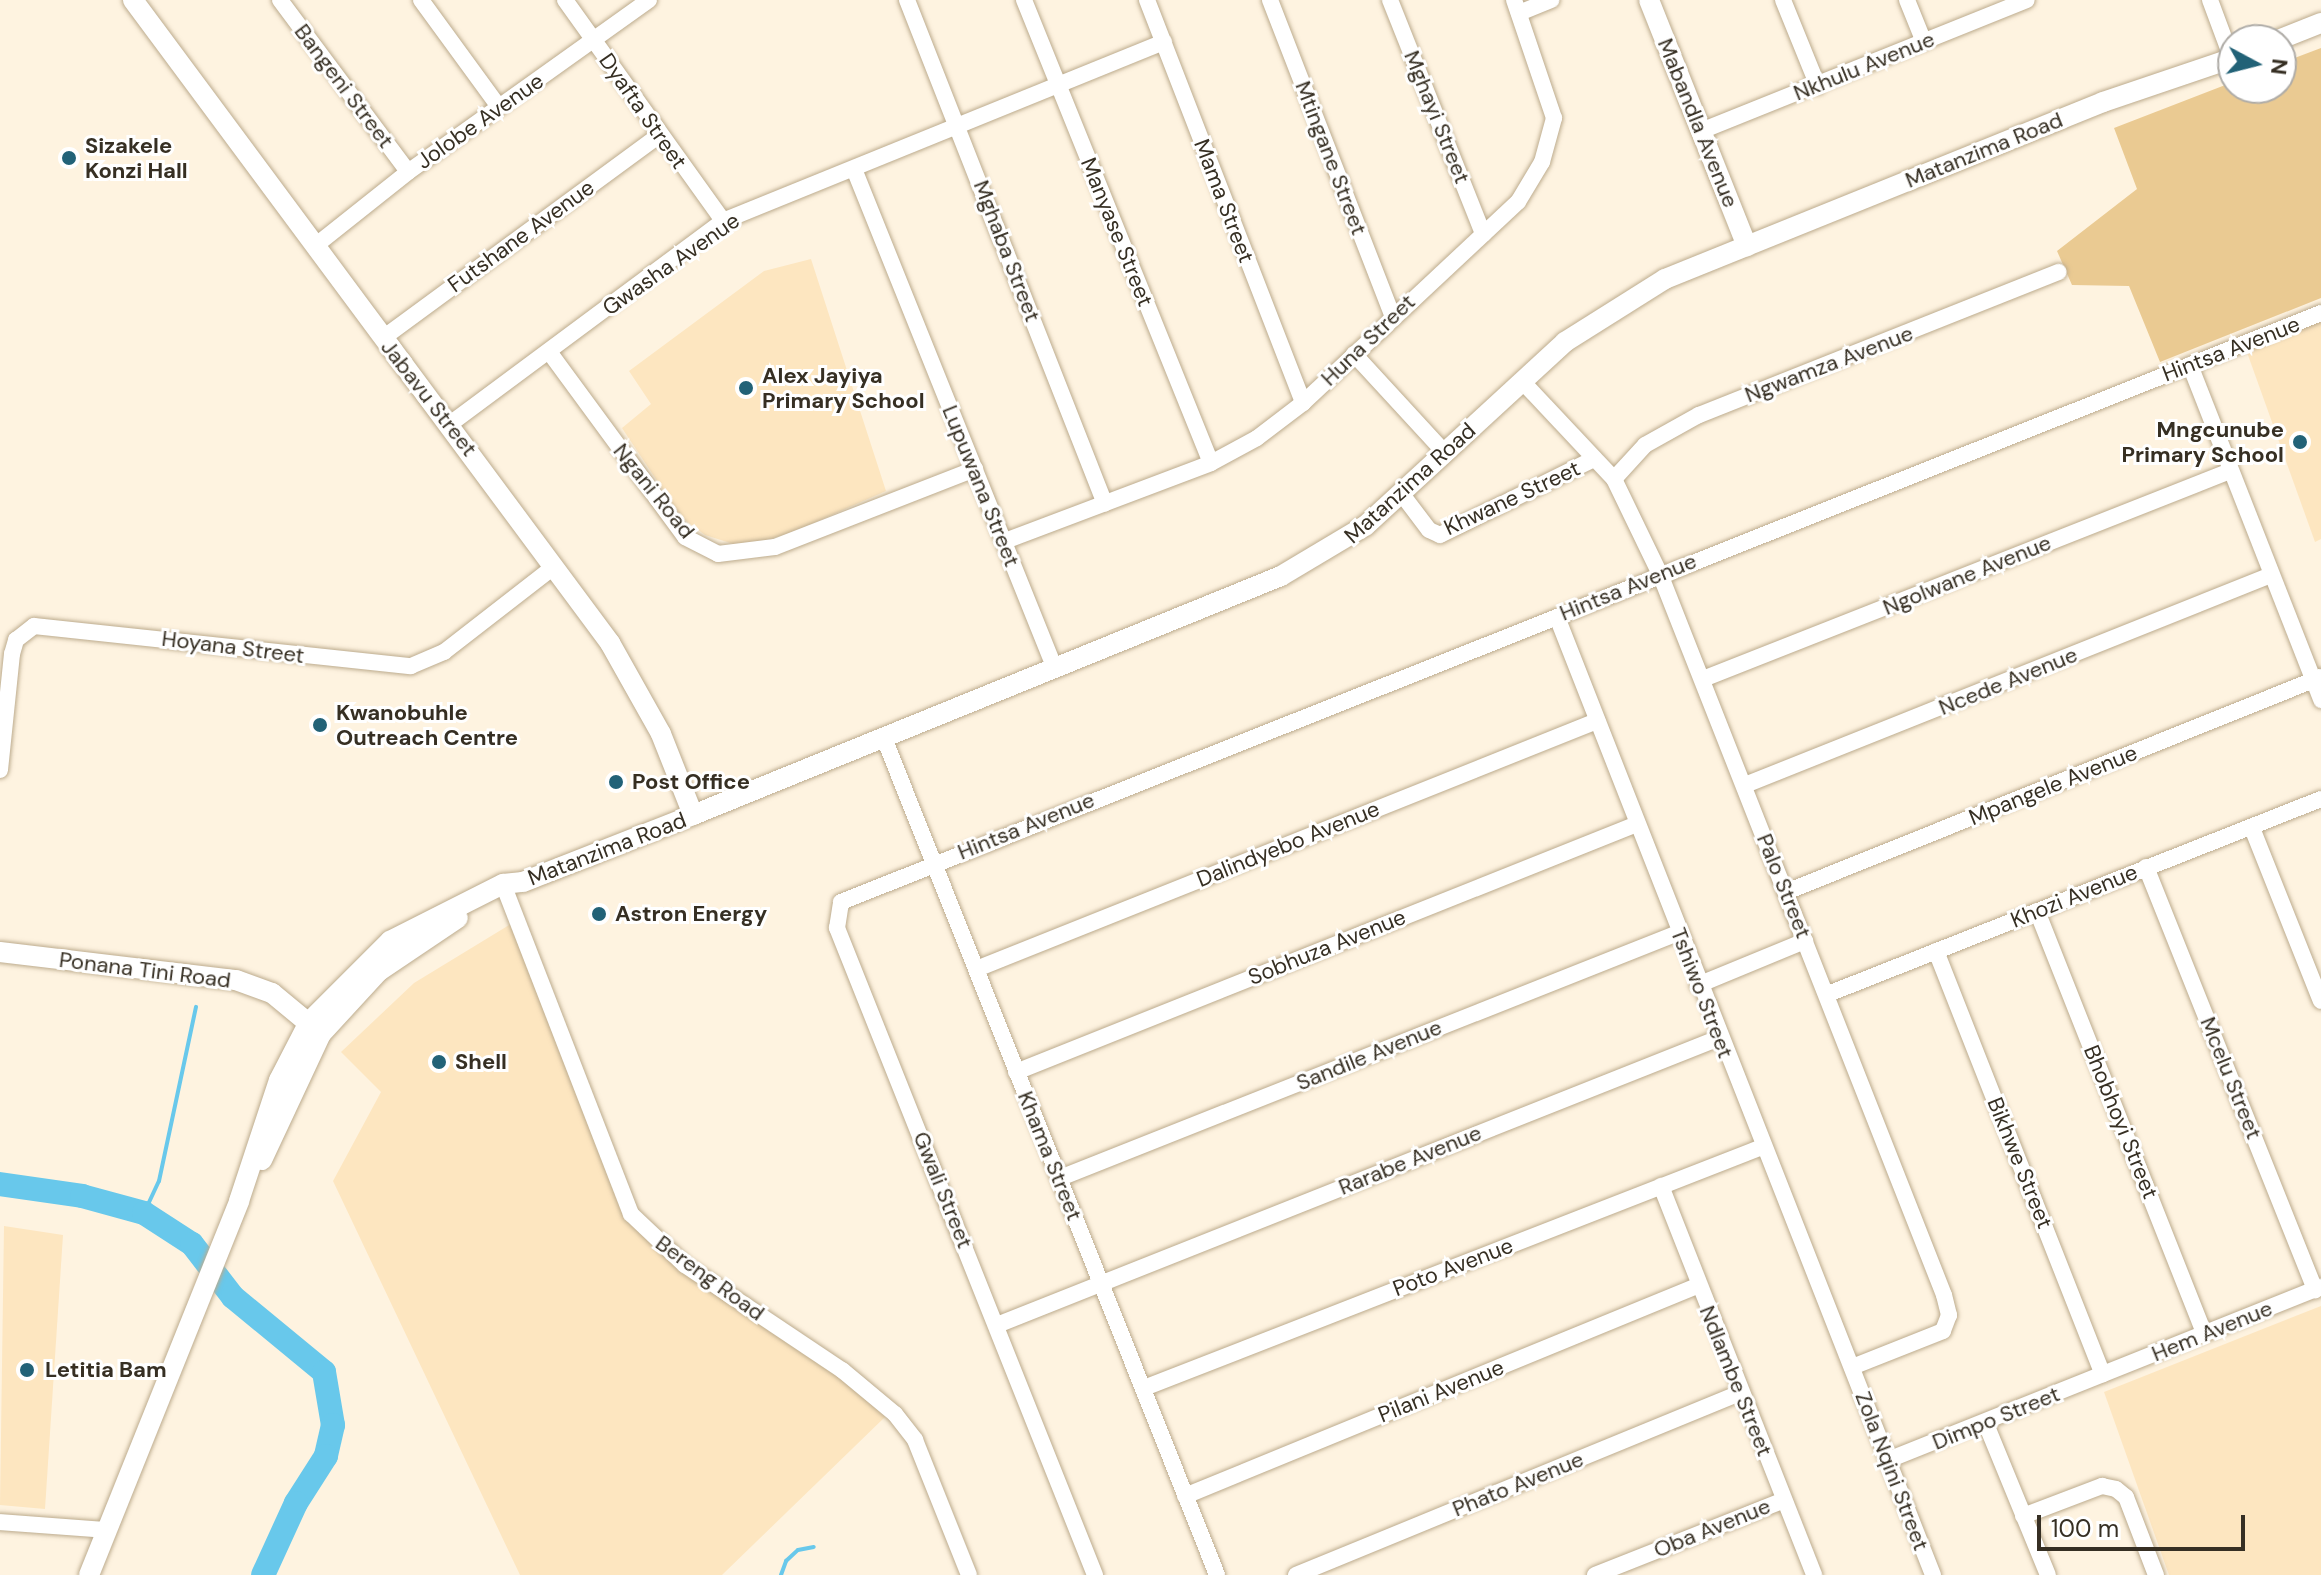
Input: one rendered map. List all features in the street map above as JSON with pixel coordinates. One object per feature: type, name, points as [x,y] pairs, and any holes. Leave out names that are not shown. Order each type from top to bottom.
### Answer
[{"type":"street","name":"Jabavu Street","points":[[133,0],[555,566],[644,699],[693,815]]},
{"type":"street","name":"Bangeni Street","points":[[280,0],[408,172]]},
{"type":"street","points":[[421,0],[499,107]]},
{"type":"street","name":"Dyafta Street","points":[[565,0],[723,221]]},
{"type":"street","name":"Jolobe Avenue","points":[[315,246],[408,172],[649,0]]},
{"type":"street","name":"Mghaba Street","points":[[907,0],[959,125],[1105,504]]},
{"type":"street","name":"Manyase Street","points":[[1024,0],[1211,463]]},
{"type":"street","name":"Mama Street","points":[[1147,0],[1303,403]]},
{"type":"street","name":"Mtingane Street","points":[[1270,0],[1392,315]]},
{"type":"street","name":"Mghayi Street","points":[[1390,0],[1483,234]]},
{"type":"street","points":[[1516,6],[1551,0]]},
{"type":"street","name":"Mabandla Avenue","points":[[1649,0],[1747,246]]},
{"type":"street","points":[[1783,0],[1818,86]]},
{"type":"street","points":[[1907,0],[1924,42]]},
{"type":"street","name":"Nkhulu Avenue","points":[[1701,131],[2027,0]]},
{"type":"street","points":[[2210,0],[2219,24]]},
{"type":"street","name":"Huna Street","points":[[1005,541],[1211,463],[1257,438],[1303,403],[1531,186],[1552,135],[1552,103],[1516,6]]},
{"type":"street","points":[[2297,32],[2321,23]]},
{"type":"street","name":"Gwasha Avenue","points":[[450,424],[550,353],[723,221],[1164,42]]},
{"type":"street","name":"Matanzima Road","points":[[89,1575],[239,1201],[268,1105],[315,1028],[380,948],[420,923],[1055,669],[1312,562],[1365,526],[1565,342],[1621,303],[1682,271],[2103,102],[2217,63]]},
{"type":"street","name":"Futshane Avenue","points":[[383,338],[659,135]]},
{"type":"street","name":"Lupuwana Street","points":[[854,169],[1055,669]]},
{"type":"street","name":"Ngwamza Avenue","points":[[1614,479],[1645,445],[1699,415],[2059,272]]},
{"type":"street","name":"Hintsa Avenue","points":[[936,862],[2321,313]]},
{"type":"street","name":"Ngani Road","points":[[550,353],[685,537],[718,554],[775,547],[975,469]]},
{"type":"street","points":[[1354,354],[1445,453]]},
{"type":"street","points":[[2190,365],[2271,575],[2317,679],[2321,700]]},
{"type":"street","name":"Palo Street","points":[[1522,381],[1614,479],[1660,574],[1828,994],[1949,1315],[1936,1336],[1852,1367]]},
{"type":"street","name":"Khwane Street","points":[[1401,493],[1429,530],[1440,535],[1594,459]]},
{"type":"street","name":"Ngolwane Avenue","points":[[1703,679],[2230,471]]},
{"type":"street","name":"Hoyana Street","points":[[0,770],[12,654],[16,640],[34,626],[411,666],[444,652],[555,566]]},
{"type":"street","name":"Ncede Avenue","points":[[1745,785],[2271,575]]},
{"type":"street","name":"Tshiwo Street","points":[[1557,617],[1698,985],[1852,1367]]},
{"type":"street","name":"Mpangele Avenue","points":[[1786,892],[2317,679]]},
{"type":"street","name":"Dalindyebo Avenue","points":[[979,968],[1597,721]]},
{"type":"street","name":"Khama Street","points":[[884,738],[979,968],[1016,1072],[1217,1575]]},
{"type":"street","name":"Khozi Avenue","points":[[1828,994],[2321,799]]},
{"type":"street","name":"Sobhuza Avenue","points":[[1016,1072],[1637,824]]},
{"type":"street","points":[[2252,828],[2321,1001]]},
{"type":"street","name":"Gwali Street","points":[[936,862],[841,902],[835,920],[1095,1575]]},
{"type":"street","name":"Mcelu Street","points":[[2146,867],[2318,1289]]},
{"type":"street","name":"Bereng Road","points":[[509,888],[631,1214],[685,1265],[857,1381],[895,1414],[926,1464],[969,1575]]},
{"type":"street","name":"Bhobhoyi Street","points":[[2037,911],[2204,1333]]},
{"type":"street","name":"Sandile Avenue","points":[[1060,1178],[1678,933]]},
{"type":"street","points":[[1698,985],[1805,941]]},
{"type":"street","name":"Bikhwe Street","points":[[1936,951],[2103,1374]]},
{"type":"street","name":"Ponana Tini Road","points":[[0,952],[236,980],[272,993],[315,1028]]},
{"type":"street","name":"Rarabe Avenue","points":[[997,1325],[1719,1038]]},
{"type":"street","name":"Poto Avenue","points":[[1144,1388],[1762,1147]]},
{"type":"street","name":"Ndlambe Street","points":[[1661,1186],[1697,1286],[1814,1575]]},
{"type":"street","name":"Pilani Avenue","points":[[1185,1496],[1697,1286]]},
{"type":"street","name":"Hem Avenue","points":[[2103,1374],[2318,1289]]},
{"type":"street","name":"Zola Nqini Street","points":[[1852,1367],[1933,1575]]},
{"type":"street","name":"Dimpo Street","points":[[1888,1460],[1986,1424],[2103,1374]]},
{"type":"street","name":"Phato Avenue","points":[[1296,1575],[1740,1393]]},
{"type":"street","points":[[1986,1424],[2048,1575]]},
{"type":"street","points":[[2023,1516],[2102,1486],[2116,1489],[2126,1497],[2156,1575]]},
{"type":"street","name":"Oba Avenue","points":[[1595,1575],[1784,1500]]},
{"type":"street","points":[[0,1522],[107,1530]]},
{"type":"shaded area","points":[[2321,48],[2321,298],[2160,362],[2129,286],[2072,285],[2057,251],[2137,189],[2114,128],[2217,88],[2217,104],[2297,104],[2297,57]]},
{"type":"shaded area","name":"Alex Jayiya Primary School","points":[[811,259],[886,491],[793,532],[743,547],[705,535],[681,517],[622,428],[651,404],[629,371],[764,271]]},
{"type":"shaded area","name":"Mngcunube Primary School","points":[[2321,313],[2321,539],[2315,542],[2244,344]]},
{"type":"shaded area","points":[[514,922],[629,1219],[838,1374],[885,1417],[722,1575],[520,1575],[333,1181],[381,1092],[341,1052],[414,983]]},
{"type":"shaded area","name":"Letitia Bam","points":[[4,1226],[63,1235],[45,1509],[0,1505]]},
{"type":"shaded area","points":[[2321,1306],[2321,1575],[2169,1575],[2104,1392]]},
{"type":"waterway","points":[[144,1213],[159,1181],[196,1007]]},
{"type":"waterway","points":[[0,1184],[82,1196],[144,1213],[192,1244],[233,1297],[324,1372],[333,1425],[326,1456],[296,1503],[263,1575]]},
{"type":"waterway","points":[[781,1575],[786,1561],[798,1550],[814,1547]]},
{"type":"place","name":"Sizakele Konzi Hall","points":[[69,158]]},
{"type":"place","name":"Alex Jayiya Primary School","points":[[746,388]]},
{"type":"place","name":"Mngcunube Primary School","points":[[2300,442]]},
{"type":"place","name":"Kwanobuhle Outreach Centre","points":[[320,725]]},
{"type":"place","name":"Post Office","points":[[616,782]]},
{"type":"place","name":"Astron Energy","points":[[599,914]]},
{"type":"place","name":"Shell","points":[[439,1062]]},
{"type":"place","name":"Letitia Bam","points":[[27,1370]]}]
